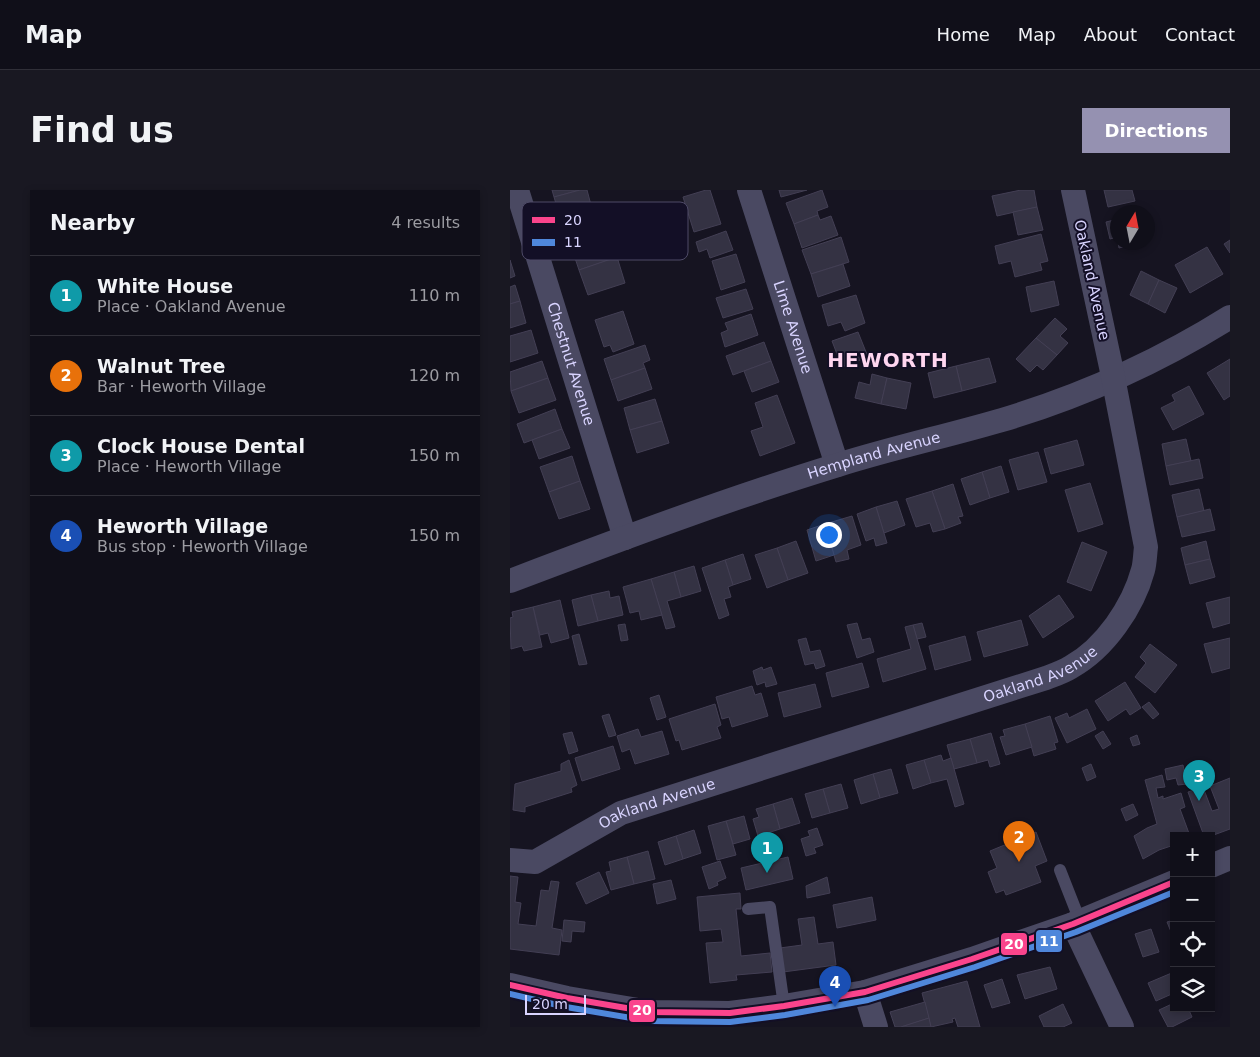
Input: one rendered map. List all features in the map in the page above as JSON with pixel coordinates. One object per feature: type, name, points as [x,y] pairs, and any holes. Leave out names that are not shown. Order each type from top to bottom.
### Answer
[{"type":"street","name":"Chestnut Avenue","points":[[517,190],[522,206]]},
{"type":"street","name":"Lime Avenue","points":[[749,190],[837,465]]},
{"type":"street","name":"Oakland Avenue","points":[[510,860],[535,862],[621,813],[1046,678],[1071,667],[1091,652],[1108,635],[1136,590],[1144,568],[1146,547],[1073,190]]},
{"type":"street","name":"Chestnut Avenue","points":[[539,260],[625,538]]},
{"type":"street","name":"Hempland Avenue","points":[[510,581],[625,538],[837,465],[1002,420],[1112,380],[1208,331],[1230,317]]},
{"type":"street","points":[[1215,864],[1230,858]]},
{"type":"street","points":[[510,985],[567,998],[650,1012],[730,1014],[784,1006],[865,992],[972,959],[1077,923],[1170,884]]},
{"type":"street","points":[[1077,923],[1122,1027]]},
{"type":"street","points":[[865,992],[876,1027]]},
{"type":"lane","points":[[1060,870],[1077,923]]},
{"type":"lane","points":[[748,909],[770,907],[784,1006]]},
{"type":"building","points":[[552,190],[580,190],[554,197]]},
{"type":"building","points":[[587,190],[590,202],[555,202],[554,197]]},
{"type":"building","points":[[710,190],[721,224],[694,232],[688,213],[688,202],[685,202],[683,197]]},
{"type":"building","points":[[779,190],[807,190],[781,197]]},
{"type":"building","points":[[822,190],[828,207],[817,211],[818,215],[794,224],[786,203]]},
{"type":"building","points":[[1021,190],[1034,190],[1037,207],[997,216],[992,196]]},
{"type":"building","points":[[1104,190],[1132,190],[1135,201],[1110,205],[1108,207]]},
{"type":"building","points":[[1037,207],[1043,230],[1018,235],[1013,212]]},
{"type":"building","points":[[818,215],[820,220],[831,216],[838,235],[802,248],[794,224]]},
{"type":"building","points":[[1110,221],[1110,239],[1106,222]]},
{"type":"building","points":[[726,231],[733,250],[710,258],[707,249],[699,252],[696,242]]},
{"type":"building","points":[[1041,234],[1048,261],[1040,263],[1042,270],[1015,277],[1011,261],[999,264],[995,246]]},
{"type":"building","points":[[841,237],[849,262],[811,274],[802,250]]},
{"type":"building","points":[[1230,240],[1230,253],[1224,244]]},
{"type":"building","points":[[1207,247],[1223,274],[1190,293],[1175,265]]},
{"type":"building","points":[[736,254],[745,282],[721,290],[712,261]]},
{"type":"building","points":[[510,260],[515,276],[510,278]]},
{"type":"building","points":[[576,260],[608,260],[579,270]]},
{"type":"building","points":[[608,260],[618,260],[625,283],[588,295],[579,270]]},
{"type":"building","points":[[843,264],[850,286],[818,297],[811,274]]},
{"type":"building","points":[[1141,271],[1159,280],[1148,304],[1130,295]]},
{"type":"building","points":[[1159,280],[1177,288],[1165,313],[1148,304]]},
{"type":"building","points":[[1054,281],[1059,305],[1031,312],[1026,287]]},
{"type":"building","points":[[515,285],[520,301],[510,304],[510,287]]},
{"type":"building","points":[[746,289],[753,309],[723,318],[716,298]]},
{"type":"building","points":[[856,295],[865,323],[845,331],[841,322],[828,326],[822,305]]},
{"type":"building","points":[[520,301],[526,323],[510,328],[510,304]]},
{"type":"building","points":[[623,311],[634,344],[613,352],[610,345],[604,347],[595,320]]},
{"type":"building","points":[[751,314],[758,335],[725,347],[721,333],[728,330],[725,323]]},
{"type":"building","points":[[1055,318],[1067,329],[1060,336],[1068,343],[1057,355],[1036,338]]},
{"type":"building","points":[[531,330],[538,353],[510,362],[510,336]]},
{"type":"building","points":[[858,332],[868,357],[842,367],[832,341]]},
{"type":"building","points":[[1036,338],[1057,355],[1043,370],[1037,365],[1030,372],[1016,359]]},
{"type":"building","points":[[764,342],[771,361],[733,375],[726,356]]},
{"type":"building","points":[[645,345],[650,360],[643,363],[645,368],[611,380],[604,359]]},
{"type":"building","points":[[989,358],[996,382],[962,391],[956,366]]},
{"type":"building","points":[[1230,359],[1230,396],[1224,400],[1207,373]]},
{"type":"building","points":[[542,361],[548,378],[511,391],[510,372]]},
{"type":"building","points":[[771,361],[779,382],[752,392],[744,371]]},
{"type":"building","points":[[956,366],[962,391],[934,398],[928,373]]},
{"type":"building","points":[[645,368],[652,389],[618,401],[611,380]]},
{"type":"building","points":[[872,374],[887,378],[881,404],[855,398],[859,382],[870,385]]},
{"type":"building","points":[[548,378],[556,400],[519,413],[511,391]]},
{"type":"building","points":[[887,378],[911,383],[906,409],[881,404]]},
{"type":"building","points":[[1189,386],[1204,414],[1173,430],[1161,408],[1175,401],[1172,395]]},
{"type":"building","points":[[777,395],[795,443],[760,456],[751,431],[763,427],[755,403]]},
{"type":"building","points":[[655,399],[662,421],[630,430],[624,408]]},
{"type":"building","points":[[555,409],[562,429],[524,443],[517,424]]},
{"type":"building","points":[[662,421],[669,443],[637,453],[630,430]]},
{"type":"building","points":[[562,429],[570,448],[539,459],[532,440]]},
{"type":"building","points":[[1186,439],[1191,461],[1166,466],[1162,444]]},
{"type":"building","points":[[1077,440],[1084,465],[1051,474],[1044,449]]},
{"type":"building","points":[[1038,452],[1047,482],[1018,490],[1009,460]]},
{"type":"building","points":[[572,456],[580,481],[549,492],[540,467]]},
{"type":"building","points":[[1199,459],[1203,478],[1170,485],[1166,466]]},
{"type":"building","points":[[1001,466],[1009,492],[990,498],[982,472]]},
{"type":"building","points":[[982,472],[990,498],[970,505],[961,479]]},
{"type":"building","points":[[580,481],[590,509],[559,519],[549,492]]},
{"type":"building","points":[[1090,483],[1103,524],[1078,532],[1065,490]]},
{"type":"building","points":[[953,484],[963,516],[958,517],[961,523],[945,529],[932,491]]},
{"type":"building","points":[[1199,489],[1204,511],[1177,517],[1172,495]]},
{"type":"building","points":[[932,491],[945,529],[933,532],[930,523],[916,527],[906,499]]},
{"type":"building","points":[[897,501],[905,525],[884,533],[876,507]]},
{"type":"building","points":[[876,507],[887,543],[876,546],[874,538],[866,541],[857,514]]},
{"type":"building","points":[[1210,509],[1215,530],[1182,537],[1177,517]]},
{"type":"building","points":[[852,516],[861,545],[847,550],[849,559],[836,562],[825,524]]},
{"type":"building","points":[[825,524],[834,555],[816,561],[807,530]]},
{"type":"building","points":[[796,541],[808,573],[788,580],[777,548]]},
{"type":"building","points":[[1206,541],[1210,559],[1185,565],[1181,548]]},
{"type":"building","points":[[1082,542],[1107,552],[1091,591],[1067,582]]},
{"type":"building","points":[[777,548],[788,580],[767,588],[755,555]]},
{"type":"building","points":[[743,554],[751,579],[733,585],[725,560]]},
{"type":"building","points":[[1210,559],[1215,577],[1190,584],[1185,565]]},
{"type":"building","points":[[725,560],[733,585],[728,587],[731,597],[724,599],[729,615],[719,619],[702,568]]},
{"type":"building","points":[[694,566],[701,591],[681,597],[674,572]]},
{"type":"building","points":[[674,572],[681,597],[667,601],[675,627],[666,629],[651,579]]},
{"type":"building","points":[[651,579],[662,615],[641,620],[639,611],[630,613],[623,587]]},
{"type":"building","points":[[609,591],[610,598],[619,596],[623,615],[598,621],[591,595]]},
{"type":"building","points":[[591,595],[598,621],[578,626],[572,600]]},
{"type":"building","points":[[1059,595],[1074,617],[1043,638],[1029,616]]},
{"type":"building","points":[[1230,597],[1230,623],[1213,628],[1206,603]]},
{"type":"building","points":[[560,600],[569,638],[551,643],[548,633],[540,635],[533,607]]},
{"type":"building","points":[[533,607],[542,647],[524,651],[522,646],[511,649],[510,618],[513,617],[512,612]]},
{"type":"building","points":[[1021,620],[1028,645],[984,657],[977,632]]},
{"type":"building","points":[[857,623],[862,640],[870,638],[874,652],[857,658],[847,625]]},
{"type":"building","points":[[922,623],[926,637],[917,639],[913,625]]},
{"type":"building","points":[[625,624],[628,640],[621,641],[618,625]]},
{"type":"building","points":[[913,625],[926,669],[883,682],[877,659],[911,649],[905,627]]},
{"type":"building","points":[[579,634],[587,664],[579,665],[572,636]]},
{"type":"building","points":[[965,636],[971,660],[935,670],[929,646]]},
{"type":"building","points":[[806,638],[810,652],[820,650],[825,666],[816,669],[814,663],[805,665],[798,640]]},
{"type":"building","points":[[1230,638],[1230,668],[1212,673],[1204,644]]},
{"type":"building","points":[[1150,644],[1177,665],[1155,693],[1135,677],[1146,663],[1140,657]]},
{"type":"building","points":[[862,663],[869,687],[832,697],[826,673]]},
{"type":"building","points":[[762,667],[763,670],[771,667],[777,684],[766,687],[765,682],[757,685],[753,671]]},
{"type":"building","points":[[1125,682],[1141,708],[1130,715],[1126,709],[1108,721],[1095,701]]},
{"type":"building","points":[[815,684],[821,707],[784,717],[778,693]]},
{"type":"building","points":[[752,686],[755,695],[761,693],[768,716],[732,727],[729,717],[722,719],[716,697]]},
{"type":"building","points":[[659,695],[666,717],[657,720],[650,698]]},
{"type":"building","points":[[1149,702],[1159,714],[1153,719],[1142,707]]},
{"type":"building","points":[[715,704],[721,725],[717,727],[721,738],[682,750],[679,740],[676,741],[669,719]]},
{"type":"building","points":[[1087,709],[1096,729],[1067,743],[1055,718],[1067,713],[1069,718]]},
{"type":"building","points":[[609,714],[616,735],[609,737],[602,716]]},
{"type":"building","points":[[1050,716],[1058,742],[1054,743],[1056,749],[1034,756],[1025,724]]},
{"type":"building","points":[[1025,724],[1032,747],[1006,755],[1000,737],[1005,736],[1003,730]]},
{"type":"building","points":[[638,729],[641,737],[662,731],[669,754],[635,764],[630,749],[622,752],[617,736]]},
{"type":"building","points":[[1103,731],[1111,744],[1103,749],[1095,736]]},
{"type":"building","points":[[572,732],[578,751],[569,754],[563,734]]},
{"type":"building","points":[[991,733],[1000,764],[990,767],[988,760],[977,763],[970,739]]},
{"type":"building","points":[[1137,735],[1140,744],[1133,746],[1130,738]]},
{"type":"building","points":[[970,739],[977,763],[954,769],[947,745]]},
{"type":"building","points":[[613,746],[620,769],[582,781],[575,758]]},
{"type":"building","points":[[941,755],[943,761],[951,758],[964,804],[955,807],[947,779],[931,783],[924,760]]},
{"type":"building","points":[[569,760],[577,785],[571,788],[572,792],[525,807],[525,812],[513,810],[515,784],[561,771],[561,764]]},
{"type":"building","points":[[924,760],[931,783],[913,789],[906,765]]},
{"type":"building","points":[[1091,764],[1096,777],[1087,781],[1082,768]]},
{"type":"building","points":[[1183,765],[1187,784],[1178,785],[1176,778],[1167,780],[1165,769]]},
{"type":"building","points":[[891,769],[898,793],[880,798],[873,774]]},
{"type":"building","points":[[873,774],[880,798],[861,804],[854,780]]},
{"type":"building","points":[[1162,775],[1165,787],[1156,788],[1158,798],[1163,796],[1163,799],[1181,793],[1185,807],[1180,809],[1189,832],[1170,832],[1170,846],[1143,859],[1134,836],[1157,824],[1145,780]]},
{"type":"building","points":[[1230,778],[1230,829],[1215,835],[1215,832],[1203,832],[1188,792],[1203,787],[1212,811],[1219,809],[1210,786]]},
{"type":"building","points":[[841,784],[848,808],[830,813],[823,789]]},
{"type":"building","points":[[823,789],[830,813],[812,818],[805,794]]},
{"type":"building","points":[[792,798],[800,823],[780,829],[773,804]]},
{"type":"building","points":[[773,804],[780,829],[758,836],[753,819],[759,817],[756,809]]},
{"type":"building","points":[[1133,804],[1138,815],[1126,821],[1121,809]]},
{"type":"building","points":[[744,816],[750,839],[733,844],[726,821]]},
{"type":"building","points":[[726,821],[736,855],[717,860],[708,826]]},
{"type":"building","points":[[817,828],[823,845],[814,848],[816,853],[806,856],[801,839],[810,836],[808,831]]},
{"type":"building","points":[[694,830],[701,853],[683,859],[676,836]]},
{"type":"building","points":[[1036,832],[1047,861],[1035,866],[1041,882],[1006,895],[1004,890],[996,893],[988,872],[997,868],[990,851]]},
{"type":"building","points":[[676,836],[683,859],[665,865],[658,842]]},
{"type":"building","points":[[648,851],[655,879],[634,884],[627,857]]},
{"type":"building","points":[[627,857],[634,884],[611,890],[606,872],[611,871],[609,862]]},
{"type":"building","points":[[788,857],[793,879],[746,890],[741,868]]},
{"type":"building","points":[[720,861],[726,878],[717,882],[718,885],[709,889],[702,867]]},
{"type":"building","points":[[599,872],[609,893],[586,904],[576,883]]},
{"type":"building","points":[[510,876],[518,877],[515,902],[521,903],[518,924],[536,926],[541,890],[549,891],[551,881],[559,882],[552,928],[562,930],[559,955],[510,949]]},
{"type":"building","points":[[827,877],[830,893],[807,898],[806,886]]},
{"type":"building","points":[[671,880],[676,899],[657,904],[653,884]]},
{"type":"building","points":[[740,893],[741,909],[736,909],[741,956],[770,953],[772,972],[736,975],[737,980],[710,983],[706,943],[723,942],[721,929],[700,931],[697,897]]},
{"type":"building","points":[[872,897],[876,920],[837,928],[833,905]]},
{"type":"building","points":[[814,917],[818,944],[833,942],[836,965],[783,972],[780,948],[802,945],[798,919]]},
{"type":"building","points":[[564,920],[585,922],[584,932],[572,931],[571,942],[562,941]]},
{"type":"building","points":[[1151,929],[1159,952],[1143,957],[1135,934]]},
{"type":"building","points":[[1050,967],[1057,989],[1025,999],[1017,975]]},
{"type":"building","points":[[1170,974],[1170,995],[1156,1001],[1148,983]]},
{"type":"building","points":[[1002,979],[1010,1003],[992,1008],[984,985]]},
{"type":"building","points":[[967,981],[980,1027],[958,1027],[955,1018],[952,1019],[953,1022],[931,1027],[922,993]]},
{"type":"building","points":[[925,1002],[929,1018],[901,1027],[895,1027],[890,1012]]},
{"type":"building","points":[[1063,1004],[1072,1023],[1063,1027],[1044,1027],[1039,1016]]},
{"type":"building","points":[[1170,1005],[1170,1012],[1190,1012],[1192,1017],[1172,1027],[1168,1027],[1159,1010]]},
{"type":"building","points":[[929,1018],[931,1027],[901,1027]]},
{"type":"transit line","name":"20","points":[[510,985],[567,998],[650,1012],[730,1013],[784,1006],[865,992],[972,959],[1073,924],[1170,884]]},
{"type":"transit line","name":"11","points":[[510,994],[566,1007],[649,1021],[730,1022],[785,1015],[868,1000],[975,967],[1076,932],[1170,894]]},
{"type":"place","name":"Clock House Dental","points":[[1199,801]]},
{"type":"place","name":"Walnut Tree","points":[[1019,862]]},
{"type":"place","name":"White House","points":[[767,873]]},
{"type":"place","name":"Heworth Village","points":[[835,1007]]},
{"type":"district","name":"HEWORTH","points":[[888,360]]}]
